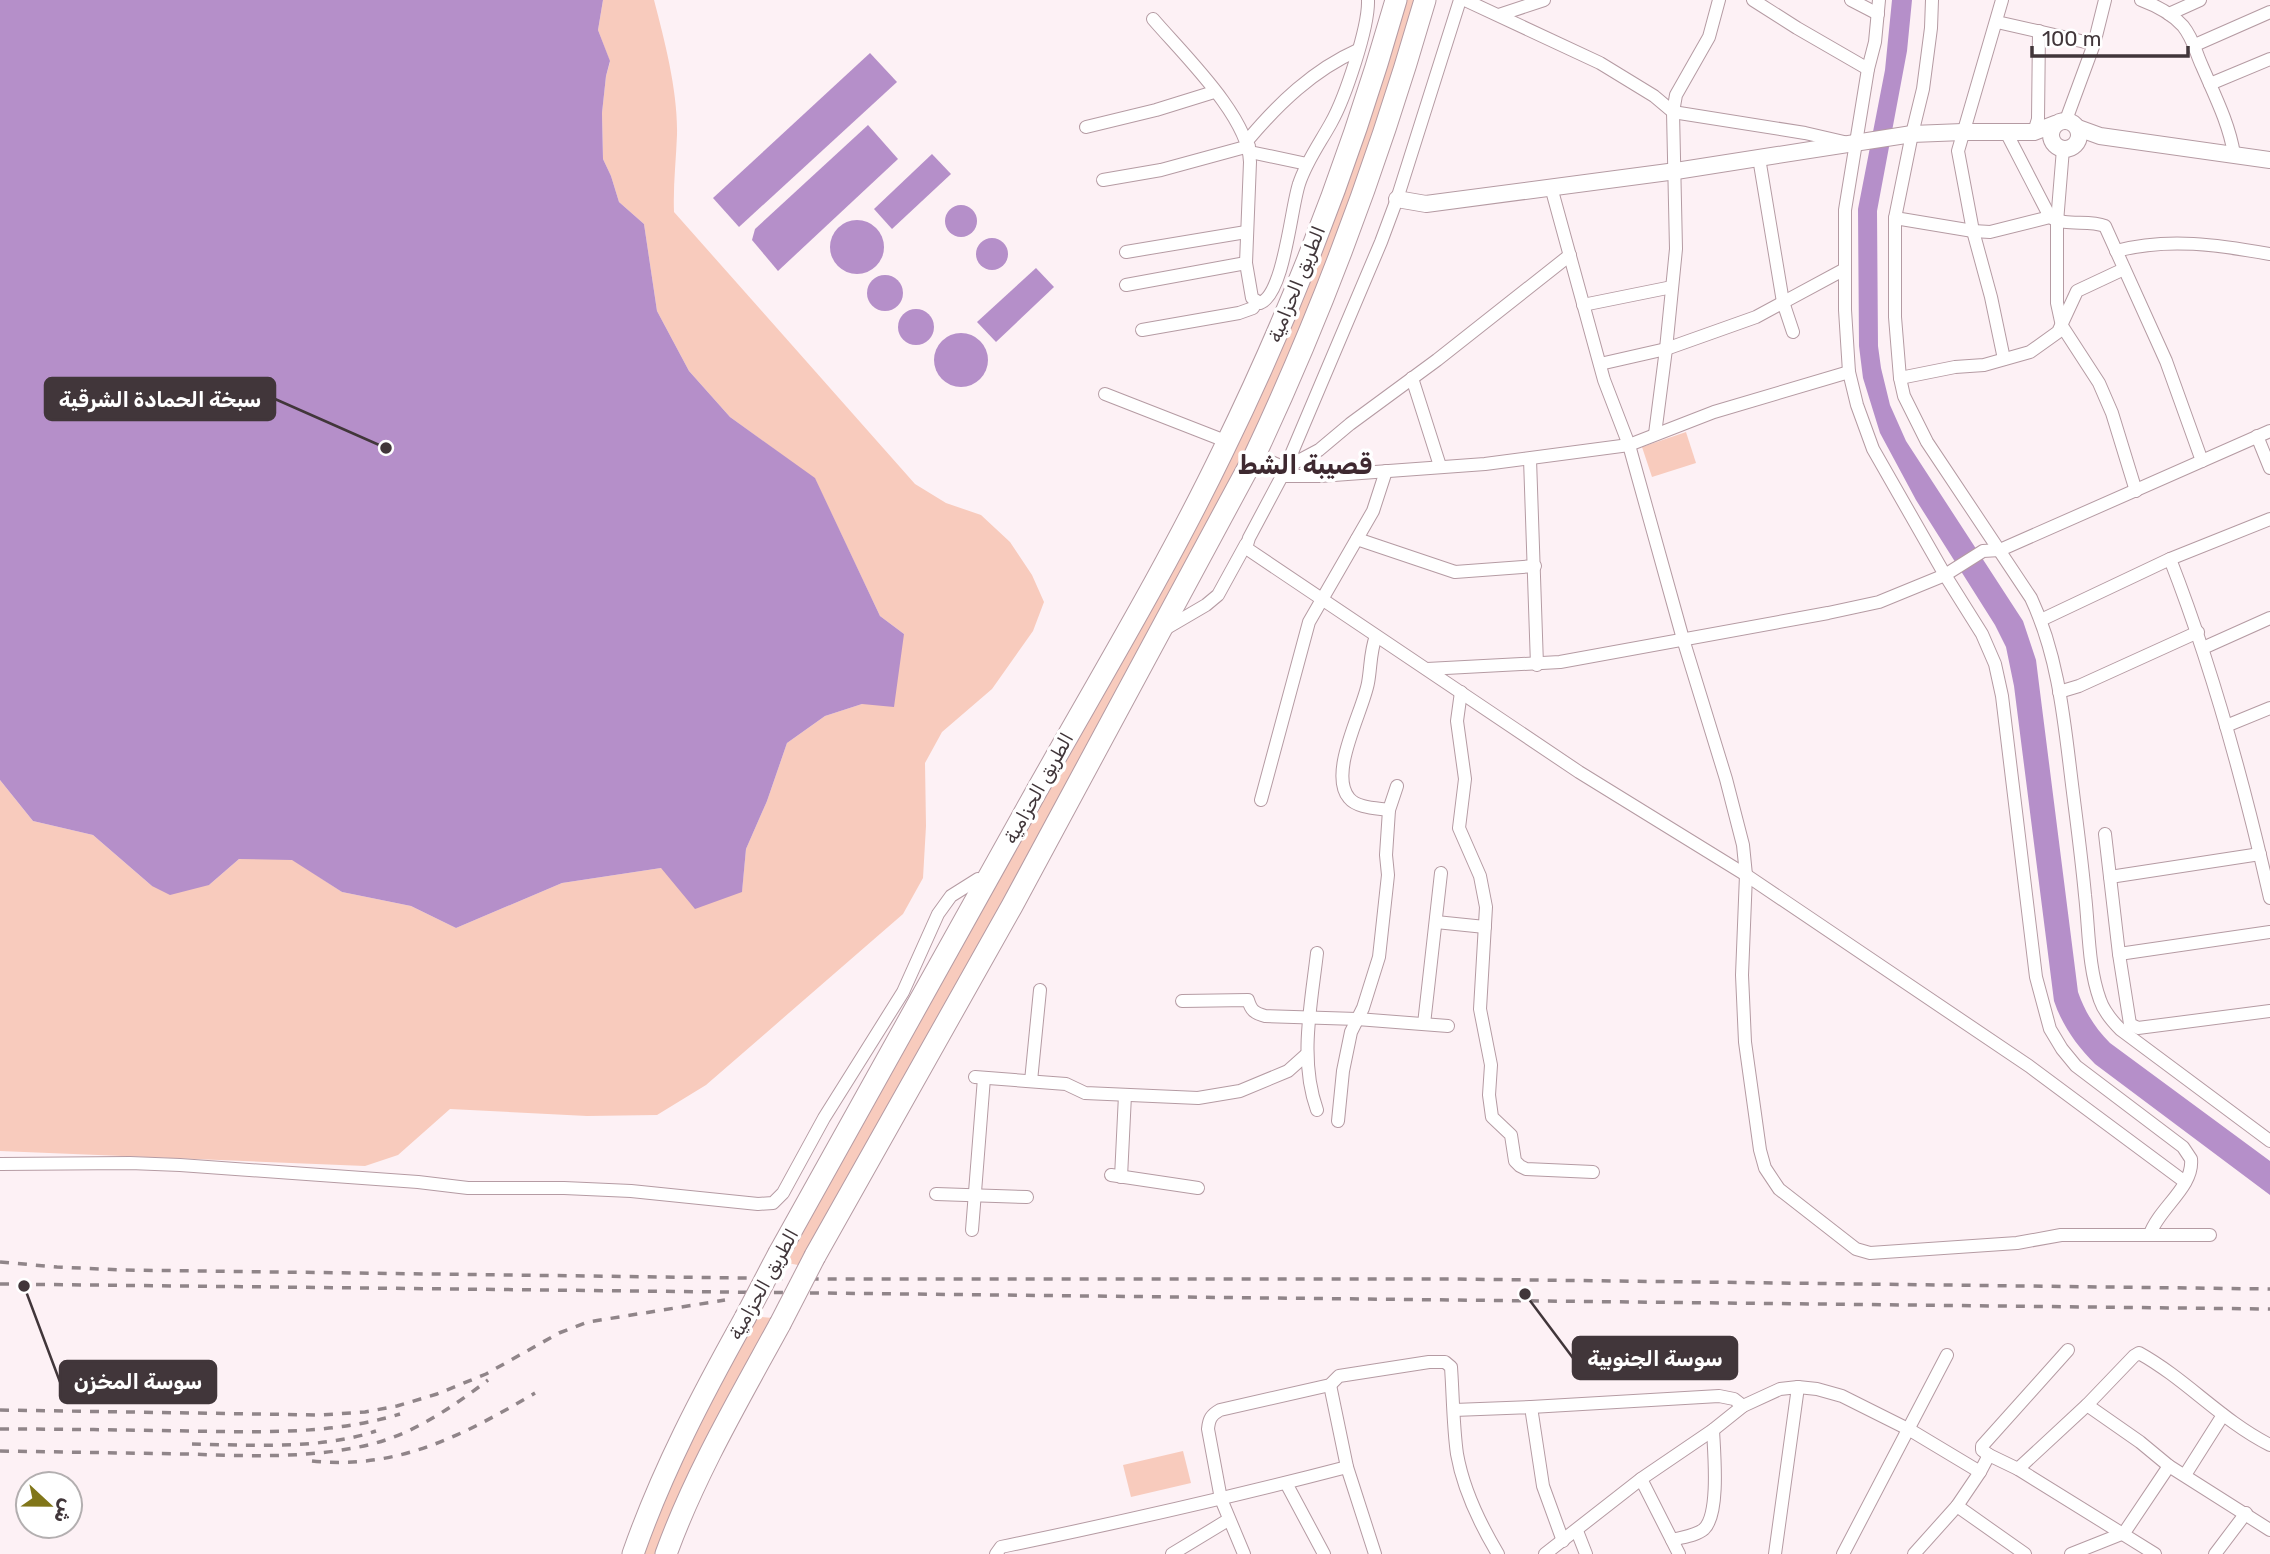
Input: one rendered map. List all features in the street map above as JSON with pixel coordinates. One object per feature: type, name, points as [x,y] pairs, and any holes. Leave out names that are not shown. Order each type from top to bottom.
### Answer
[{"type":"highway","name":"الطريق الحزامية","points":[[633,1554],[648,1512],[693,1413],[779,1253],[1181,533],[1228,442],[1258,378],[1319,227],[1368,88],[1395,0]]},
{"type":"highway","name":"الطريق الحزامية","points":[[666,1554],[680,1517],[728,1420],[815,1256],[1012,906],[1255,455],[1286,389],[1366,189],[1426,0]]},
{"type":"street","points":[[1256,303],[1264,303],[1267,299],[1280,266],[1288,243],[1296,194],[1307,164],[1336,114],[1367,18],[1368,0]]},
{"type":"street","points":[[1159,632],[1206,606],[1218,595],[1283,472],[1397,199],[1463,0],[1600,63],[1654,96],[1673,112],[1858,142]]},
{"type":"street","points":[[1499,15],[1544,0]]},
{"type":"street","points":[[1655,434],[1676,249],[1673,112],[1676,95],[1709,37],[1719,0]]},
{"type":"street","points":[[1753,0],[1868,69]]},
{"type":"street","points":[[1851,0],[1878,14]]},
{"type":"street","points":[[1879,0],[1875,42],[1868,69],[1845,210],[1849,372],[1857,405],[1873,449],[1985,640],[1995,664],[2002,696],[2036,977],[2050,1029],[2076,1066],[2188,1152],[2192,1166],[2185,1182],[2156,1220],[2150,1234]]},
{"type":"street","points":[[1932,0],[1923,89],[1904,136],[1895,218],[1894,305],[1900,378],[1907,404],[1927,442],[2031,598],[2041,620],[2054,661],[2059,692],[2096,988],[2101,1003],[2121,1030],[2270,1141]]},
{"type":"street","points":[[2002,0],[1958,145],[1973,231],[2004,359]]},
{"type":"street","points":[[2105,0],[2065,135],[2053,219],[2057,303],[2063,326],[2106,397],[2136,491]]},
{"type":"street","points":[[2141,0],[2169,14],[2185,29],[2195,45],[2230,134],[2234,154]]},
{"type":"street","points":[[2169,14],[2200,0]]},
{"type":"street","points":[[2195,45],[2269,15],[2262,0]]},
{"type":"street","points":[[1153,19],[1231,112],[1249,146],[1246,263],[1250,292],[1256,303]]},
{"type":"street","points":[[1997,22],[2094,44]]},
{"type":"street","points":[[2034,132],[2038,119],[2039,32]]},
{"type":"street","points":[[1249,146],[1278,105],[1301,84],[1358,50]]},
{"type":"street","points":[[2210,84],[2270,59]]},
{"type":"street","points":[[1086,128],[1214,92]]},
{"type":"street","points":[[1397,199],[1426,204],[1675,171],[1858,142],[1963,132],[2100,136],[2270,160]]},
{"type":"street","points":[[2006,132],[2053,219]]},
{"type":"street","points":[[1103,180],[1161,170],[1249,146],[1307,164]]},
{"type":"street","points":[[1759,158],[1783,302],[1793,332]]},
{"type":"street","points":[[1551,187],[1600,364],[1629,445],[1743,845],[1746,875],[1742,975],[1747,1066],[1765,1168],[1779,1189],[1856,1249],[1870,1252],[2017,1243],[2061,1236],[2210,1235]]},
{"type":"street","points":[[1895,218],[1990,232],[2053,219],[2105,226],[2166,361],[2202,461]]},
{"type":"street","points":[[1126,252],[1246,232]]},
{"type":"street","points":[[2116,251],[2162,242],[2202,244],[2270,254]]},
{"type":"street","points":[[1283,472],[1319,450],[1570,255]]},
{"type":"street","points":[[1126,285],[1246,263]]},
{"type":"street","points":[[1900,378],[1955,367],[1984,365],[2035,350],[2059,332],[2077,291],[2124,269]]},
{"type":"street","points":[[1600,364],[1666,349],[1756,317],[1845,270]]},
{"type":"street","points":[[1583,305],[1672,287]]},
{"type":"street","points":[[1142,330],[1239,313],[1253,308],[1256,303]]},
{"type":"street","points":[[1255,455],[1283,472],[1386,471],[1530,458],[1629,445],[1714,412],[1849,372]]},
{"type":"street","points":[[1412,378],[1440,466]]},
{"type":"street","points":[[1105,394],[1228,442]]},
{"type":"street","points":[[1427,668],[1537,665],[1633,650],[1879,602],[1945,575],[1983,551],[2000,550],[2264,433],[2270,468]]},
{"type":"street","points":[[1530,458],[1537,665]]},
{"type":"street","points":[[1261,800],[1309,622],[1373,511],[1386,471]]},
{"type":"street","points":[[2041,620],[2170,559],[2270,519]]},
{"type":"street","points":[[1357,539],[1455,572],[1535,566]]},
{"type":"street","points":[[1246,544],[1248,551],[1579,772],[1746,875],[2029,1066],[2185,1182]]},
{"type":"street","points":[[2170,559],[2199,632],[2270,898]]},
{"type":"street","points":[[2203,648],[2270,618]]},
{"type":"street","points":[[2059,692],[2079,686],[2199,632]]},
{"type":"street","points":[[1376,636],[1371,650],[1368,684],[1344,757],[1344,788],[1349,799],[1364,807],[1389,810]]},
{"type":"street","points":[[1461,692],[1457,721],[1465,779],[1459,828],[1480,876],[1486,907],[1480,1009],[1490,1065],[1489,1095],[1492,1117],[1511,1135],[1515,1161],[1520,1166],[1526,1169],[1593,1172]]},
{"type":"street","points":[[2226,726],[2270,709]]},
{"type":"street","points":[[1338,1121],[1343,1071],[1351,1032],[1367,996],[1379,957],[1388,875],[1386,855],[1389,810],[1397,786]]},
{"type":"street","points":[[2105,834],[2130,1024],[2134,1027],[2270,1011]]},
{"type":"street","points":[[2110,877],[2260,854]]},
{"type":"street","points":[[1424,1024],[1441,873]]},
{"type":"street","points":[[0,1164],[130,1163],[418,1182],[468,1188],[631,1191],[758,1204],[773,1203],[783,1193],[824,1118],[903,992],[938,914],[951,896],[978,879],[986,881]]},
{"type":"street","points":[[1436,922],[1485,927]]},
{"type":"street","points":[[2119,954],[2270,932]]},
{"type":"street","points":[[1317,953],[1307,1054],[1310,1090],[1317,1110]]},
{"type":"street","points":[[1031,1081],[1040,990]]},
{"type":"street","points":[[1182,1001],[1248,1000],[1251,1010],[1265,1016],[1448,1026]]},
{"type":"street","points":[[972,1230],[979,1077],[1066,1084],[1085,1093],[1198,1098],[1240,1091],[1288,1071],[1307,1054]]},
{"type":"street","points":[[1125,1095],[1116,1176],[1198,1188]]},
{"type":"street","points":[[936,1195],[1027,1198]]},
{"type":"street","points":[[2068,1350],[1982,1446],[1982,1450],[2018,1469],[2155,1554]]},
{"type":"street","points":[[2018,1469],[2139,1353],[2270,1446]]},
{"type":"street","points":[[1843,1554],[1947,1355]]},
{"type":"street","points":[[1244,1554],[1221,1499],[1208,1429],[1213,1413],[1330,1385],[1339,1376],[1445,1362],[1451,1367],[1457,1454],[1487,1535],[1498,1554]]},
{"type":"street","points":[[1330,1385],[1347,1467],[1375,1554]]},
{"type":"street","points":[[1776,1554],[1798,1387]]},
{"type":"street","points":[[1545,1554],[1641,1479],[1743,1406],[1780,1389],[1817,1389],[1842,1396],[1910,1430],[1980,1472]]},
{"type":"street","points":[[1454,1410],[1719,1396],[1734,1399],[1743,1406]]},
{"type":"street","points":[[2087,1405],[2169,1466],[2270,1530]]},
{"type":"street","points":[[1531,1407],[1543,1486],[1563,1541]]},
{"type":"street","points":[[2185,1475],[2223,1415]]},
{"type":"street","points":[[1672,1540],[1698,1533],[1709,1521],[1712,1510],[1713,1430]]},
{"type":"street","points":[[1914,1554],[1957,1506],[1989,1455]]},
{"type":"street","points":[[2072,1554],[2124,1534],[2169,1466]]},
{"type":"street","points":[[996,1554],[1001,1548],[1221,1499],[1347,1467]]},
{"type":"street","points":[[1641,1479],[1679,1554]]},
{"type":"street","points":[[1286,1483],[1324,1554]]},
{"type":"street","points":[[1957,1506],[2025,1554]]},
{"type":"street","points":[[2215,1554],[2246,1513]]},
{"type":"street","points":[[1172,1554],[1228,1520]]},
{"type":"street","points":[[1577,1531],[1586,1554]]},
{"type":"shaded area","points":[[0,0],[603,0],[598,30],[610,61],[602,113],[603,159],[619,202],[644,224],[657,311],[689,371],[730,417],[815,478],[880,616],[904,634],[894,707],[862,704],[825,716],[787,743],[767,801],[746,849],[742,892],[695,909],[661,868],[562,883],[456,928],[411,906],[342,892],[292,860],[239,859],[209,885],[170,895],[152,886],[93,835],[33,821],[0,780]]},
{"type":"shaded area","points":[[603,0],[654,0],[673,84],[677,119],[674,212],[915,484],[946,503],[981,515],[1010,542],[1032,575],[1044,602],[1033,631],[992,689],[942,732],[925,763],[923,878],[903,914],[706,1085],[657,1115],[587,1116],[450,1109],[398,1155],[365,1166],[0,1151],[0,780],[33,821],[93,835],[152,886],[209,885],[239,859],[292,859],[342,892],[411,906],[456,928],[562,883],[661,868],[742,891],[746,849],[767,801],[787,743],[825,716],[862,704],[904,634],[880,616],[815,479],[730,417],[689,371],[657,311],[644,224],[619,202],[603,159],[602,113],[610,62],[598,30]]},
{"type":"shaded area","points":[[1401,0],[1421,0],[1362,184],[1275,396],[1000,911],[798,1265],[782,1262],[1221,469]]},
{"type":"shaded area","points":[[1892,0],[1912,0],[1907,51],[1877,211],[1878,346],[1890,405],[1906,441],[2023,621],[2036,660],[2078,992],[2084,1006],[2095,1026],[2110,1043],[2270,1161],[2270,1195],[2095,1064],[2071,1035],[2054,1001],[2014,686],[2006,647],[1995,625],[1916,500],[1880,433],[1863,378],[1859,346],[1858,209],[1885,70]]},
{"type":"shaded area","points":[[870,53],[897,82],[739,227],[713,198]]},
{"type":"shaded area","points":[[868,125],[898,159],[778,271],[752,240],[755,229]]},
{"type":"shaded area","points":[[932,154],[951,174],[892,229],[874,209]]},
{"type":"shaded area","points":[[961,205],[973,209],[977,221],[973,233],[961,237],[949,233],[945,221],[949,209]]},
{"type":"shaded area","points":[[862,220],[872,224],[880,232],[884,247],[880,262],[872,270],[852,274],[842,270],[834,262],[830,242],[834,232],[842,224]]},
{"type":"shaded area","points":[[992,238],[1004,242],[1008,254],[1004,266],[992,270],[980,266],[976,254],[980,242]]},
{"type":"shaded area","points":[[1036,268],[1054,287],[996,342],[977,322]]},
{"type":"shaded area","points":[[885,275],[898,280],[903,293],[898,306],[885,311],[872,306],[867,293],[872,280]]},
{"type":"shaded area","points":[[916,309],[929,314],[934,327],[929,340],[916,345],[903,340],[898,327],[903,314]]},
{"type":"shaded area","points":[[966,333],[976,337],[984,345],[988,360],[984,375],[976,383],[956,387],[946,383],[938,375],[934,355],[938,345],[946,337]]},
{"type":"shaded area","points":[[1686,432],[1696,463],[1652,477],[1642,447]]},
{"type":"shaded area","points":[[753,1316],[772,1318],[731,1390],[695,1465],[658,1554],[638,1554],[647,1527]]},
{"type":"shaded area","points":[[1183,1451],[1191,1483],[1131,1497],[1123,1465]]},
{"type":"railway","points":[[0,1262],[123,1270],[819,1279],[1452,1279],[2270,1289]]},
{"type":"railway","points":[[0,1284],[2270,1309]]},
{"type":"railway","points":[[0,1410],[320,1415],[365,1412],[437,1394],[486,1374],[559,1333],[588,1322],[725,1300]]},
{"type":"railway","points":[[0,1451],[257,1456],[349,1449],[388,1439],[419,1426],[488,1380]]},
{"type":"railway","points":[[312,1461],[343,1462],[402,1455],[482,1423],[535,1393]]},
{"type":"railway","points":[[0,1429],[295,1431],[348,1426],[400,1414]]},
{"type":"railway","points":[[192,1444],[308,1444],[376,1431]]},
{"type":"place","name":"سبخة الحمادة الشرقية","points":[[386,448]]},
{"type":"place","name":"سوسة المخزن","points":[[24,1286]]},
{"type":"place","name":"سوسة الجنوبية","points":[[1525,1294]]},
{"type":"district","name":"قصيبة الشط","points":[[1305,465]]}]
